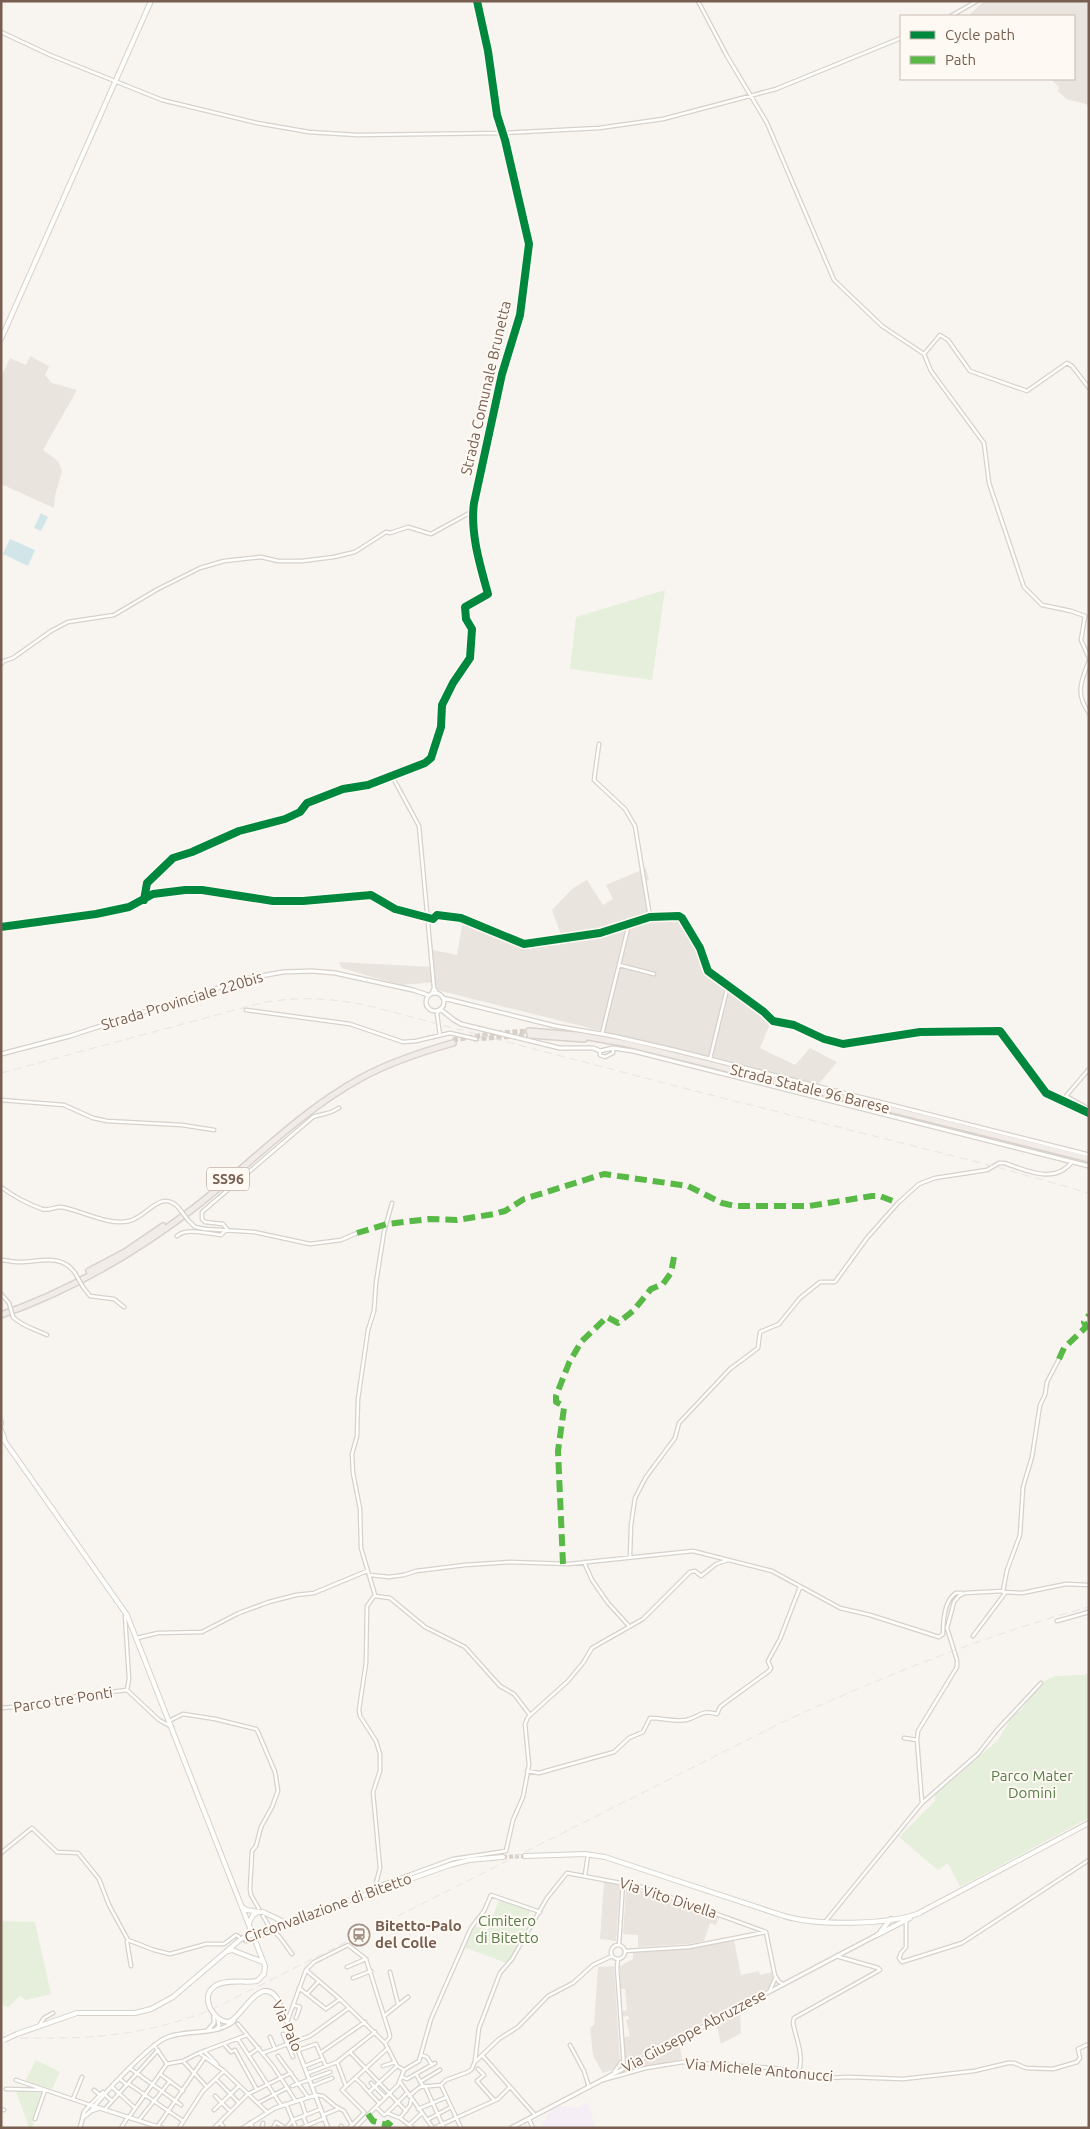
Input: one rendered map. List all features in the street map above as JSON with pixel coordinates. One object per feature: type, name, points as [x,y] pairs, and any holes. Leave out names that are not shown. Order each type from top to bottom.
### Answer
[{"type":"highway","name":"Strada Statale 96 Barese","points":[[529,1033],[577,1035],[628,1044],[1088,1156]]},
{"type":"highway","name":"SS96","points":[[453,1041],[391,1063],[341,1090],[296,1122],[191,1210],[135,1250],[66,1288],[1,1313],[65,1284],[125,1252],[187,1210],[291,1122],[339,1088],[384,1063],[418,1050],[453,1041]]},
{"type":"main road","points":[[1,339],[150,1]]},
{"type":"main road","points":[[1,1430],[6,1442]]},
{"type":"main road","points":[[1,1436],[121,1606],[171,1720],[172,1727],[255,1935],[260,1952],[260,1960],[265,1972],[257,1981],[222,1983],[212,1988],[208,1998],[214,2015],[218,2020],[227,2022],[234,2020]]},
{"type":"main road","points":[[877,1935],[1089,1823]]},
{"type":"main road","points":[[525,1856],[588,1854],[637,1866],[790,1918],[825,1922],[891,1918]]},
{"type":"main road","name":"Circonvallazione di Bitetto","points":[[3,2041],[40,2024],[77,2013],[135,2013],[151,2010],[173,1997],[241,1939],[375,1889],[458,1862],[503,1857]]},
{"type":"main road","points":[[244,1910],[259,1912],[286,1922]]},
{"type":"main road","points":[[249,1923],[259,1912]]},
{"type":"main road","points":[[838,1921],[876,1920],[919,1912]]},
{"type":"main road","points":[[270,1929],[274,1922],[271,1916]]},
{"type":"main road","points":[[887,1930],[892,1922],[891,1918]]},
{"type":"main road","points":[[877,1935],[891,1918]]},
{"type":"main road","points":[[876,1920],[882,1923],[882,1930]]},
{"type":"main road","points":[[236,1942],[235,1947],[238,1953]]},
{"type":"main road","points":[[226,1951],[232,1950],[260,1960]]},
{"type":"main road","name":"Via Palo","points":[[234,2020],[249,2000],[257,1994],[269,1992],[279,2000]]},
{"type":"street","name":"Strada Comunale Brunetta","points":[[144,900],[147,883],[173,858],[192,852],[239,831],[285,819],[300,812],[307,803],[343,789],[368,784],[425,763],[431,758],[441,727],[442,705],[453,683],[470,658],[472,629],[466,619],[465,607],[488,594],[477,552],[473,511],[502,374],[520,314],[529,244],[502,133],[496,116],[488,51],[477,1]]},
{"type":"street","points":[[698,1],[767,123],[834,280],[882,326],[924,354],[931,371],[984,443],[990,483],[1024,587],[1042,605],[1085,616],[1081,640],[1089,659],[1081,682],[1081,703],[1089,713]]},
{"type":"street","points":[[953,15],[977,1]]},
{"type":"street","points":[[1,32],[50,56],[162,100],[257,123],[309,132],[357,135],[502,133],[599,128],[664,119],[790,84],[900,38]]},
{"type":"street","points":[[924,354],[940,336],[948,340],[970,371],[978,374],[1027,391],[1067,364],[1072,366],[1089,388]]},
{"type":"street","points":[[1,664],[14,658],[51,631],[68,622],[114,615],[158,589],[200,568],[224,561],[260,557],[278,561],[334,558],[355,552],[386,532],[390,534],[408,527],[431,534],[473,511]]},
{"type":"street","points":[[599,744],[594,780],[625,809],[636,826],[650,917]]},
{"type":"street","points":[[392,776],[419,826],[434,988],[443,998],[555,1026],[602,1034],[710,1059],[1088,1156]]},
{"type":"street","points":[[1,927],[96,914],[129,907],[154,894],[184,890],[202,890],[273,901],[303,901],[370,895],[395,909],[433,919],[437,915],[461,918],[524,944],[600,933],[650,917],[682,918],[700,948],[708,971],[774,1021],[794,1025],[824,1039],[843,1044],[920,1032],[1000,1031],[1046,1093],[1089,1113]]},
{"type":"street","points":[[602,1034],[629,923]]},
{"type":"street","points":[[619,965],[654,974]]},
{"type":"street","name":"Strada Provinciale 220bis","points":[[1,1054],[70,1036],[249,978],[282,972],[312,970],[335,973],[413,990],[429,996]]},
{"type":"street","points":[[710,1059],[728,986]]},
{"type":"street","points":[[434,988],[429,996],[427,1006],[461,1024],[550,1046],[600,1050],[613,1048],[658,1057],[1089,1166]]},
{"type":"street","points":[[429,996],[437,993]]},
{"type":"street","points":[[443,998],[443,1004]]},
{"type":"street","points":[[440,1035],[437,1011],[443,1004],[450,1001]]},
{"type":"street","points":[[246,1010],[350,1024],[403,1042],[450,1033],[476,1039]]},
{"type":"street","points":[[600,1050],[600,1055],[605,1057],[613,1053],[613,1048]]},
{"type":"street","points":[[1089,1069],[1066,1096],[1089,1109]]},
{"type":"street","points":[[1,1100],[64,1105],[93,1118],[107,1121],[182,1125],[214,1130]]},
{"type":"street","points":[[226,1229],[223,1224],[206,1222],[202,1219],[202,1212],[313,1117],[320,1114],[328,1114],[339,1108]]},
{"type":"street","points":[[1066,1160],[1066,1168]]},
{"type":"street","points":[[630,1556],[631,1525],[635,1498],[646,1477],[675,1438],[679,1423],[730,1369],[758,1348],[760,1332],[779,1324],[800,1298],[820,1282],[835,1282],[851,1257],[898,1203],[919,1184],[955,1174],[987,1170],[998,1163],[1004,1163],[1037,1175],[1066,1168],[1072,1162]]},
{"type":"street","points":[[1,1187],[15,1197],[44,1210],[61,1207],[86,1215],[121,1221],[136,1218],[160,1201],[171,1201],[195,1227],[262,1233],[310,1244],[338,1241],[357,1233]]},
{"type":"street","points":[[375,1889],[380,1861],[373,1792],[380,1771],[380,1754],[376,1741],[360,1716],[359,1710],[366,1663],[367,1606],[374,1596],[361,1548],[360,1509],[353,1473],[352,1454],[357,1436],[358,1394],[368,1330],[374,1311],[384,1232],[392,1203]]},
{"type":"street","points":[[177,1236],[180,1233],[187,1232],[221,1235],[226,1229]]},
{"type":"street","points":[[1,1260],[17,1262],[44,1259],[69,1265],[90,1296],[114,1299],[124,1307]]},
{"type":"street","points":[[1,1294],[9,1303],[13,1317],[25,1326],[47,1335]]},
{"type":"street","points":[[1001,1592],[1020,1535],[1023,1487],[1032,1457],[1040,1405],[1046,1395],[1048,1382],[1059,1360]]},
{"type":"street","points":[[136,1638],[158,1633],[202,1632],[239,1613],[269,1602],[296,1595],[314,1593],[369,1573],[394,1577],[416,1570],[510,1562],[557,1564],[693,1551],[772,1571],[831,1602],[838,1608],[870,1615],[939,1637],[943,1634],[943,1621],[950,1600],[956,1592],[962,1594],[1025,1593],[1066,1584],[1089,1585]]},
{"type":"street","points":[[375,1889],[453,1859],[508,1850],[512,1820],[523,1797],[529,1764],[525,1724],[530,1715],[568,1681],[581,1666],[592,1648],[642,1619],[690,1572],[695,1570],[701,1576],[716,1564],[730,1560]]},
{"type":"street","points":[[584,1562],[592,1580],[608,1603],[629,1626]]},
{"type":"street","points":[[527,1771],[539,1773],[614,1752],[630,1738],[643,1732],[650,1718],[682,1720],[704,1712],[717,1714],[725,1703],[771,1668],[768,1661],[780,1638],[800,1587]]},
{"type":"street","points":[[973,1636],[1006,1592]]},
{"type":"street","points":[[922,1803],[917,1740],[920,1727],[956,1667],[957,1660],[947,1628],[954,1602],[962,1594]]},
{"type":"street","points":[[374,1596],[390,1598],[424,1627],[465,1647],[497,1682],[514,1694],[530,1715]]},
{"type":"street","points":[[1057,1621],[1089,1612]]},
{"type":"street","points":[[124,1616],[129,1679],[126,1690]]},
{"type":"street","points":[[825,1922],[922,1803],[978,1754],[996,1730],[1041,1683]]},
{"type":"street","name":"Parco tre Ponti","points":[[1,1708],[30,1706],[78,1696],[126,1690],[165,1724],[172,1727]]},
{"type":"street","points":[[171,1720],[183,1714],[256,1729],[273,1766],[277,1782],[276,1796],[252,1851],[250,1872],[251,1894],[270,1929],[277,1933],[292,1954]]},
{"type":"street","points":[[904,1738],[917,1740]]},
{"type":"street","points":[[1,1853],[32,1828],[58,1852],[78,1853],[98,1879],[109,1905],[128,1940],[154,1950],[170,1954],[206,1944],[224,1944],[236,1935],[246,1941],[255,1935]]},
{"type":"street","points":[[586,1875],[588,1854]]},
{"type":"street","points":[[906,1920],[906,1947],[899,1958],[902,1962],[962,1943],[1089,1860]]},
{"type":"street","name":"Via Vito Divella","points":[[540,1912],[547,1898],[567,1873],[623,1882],[766,1932]]},
{"type":"street","points":[[619,1945],[623,1882]]},
{"type":"street","points":[[355,2128],[400,2082],[404,2070],[418,2063],[435,2010],[471,1928],[484,1911],[491,1894],[540,1912],[512,1959],[498,1977],[480,2028],[475,2062]]},
{"type":"street","points":[[752,1926],[755,1930],[754,1934]]},
{"type":"street","points":[[625,1951],[689,1947],[766,1932],[778,1987]]},
{"type":"street","name":"Via Giuseppe Abruzzese","points":[[511,2128],[877,1935]]},
{"type":"street","points":[[128,1940],[126,1942],[132,1966]]},
{"type":"street","points":[[287,2022],[306,1970],[314,1962],[348,1945],[366,1961],[371,1971],[390,2038],[385,2043]]},
{"type":"street","points":[[619,1945],[625,1951]]},
{"type":"street","points":[[612,1956],[613,1948],[619,1945]]},
{"type":"street","points":[[618,1959],[624,1956],[625,1951]]},
{"type":"street","points":[[612,1956],[618,1959]]},
{"type":"street","points":[[400,2118],[410,2106],[410,2097],[420,2087],[441,2085],[446,2080],[470,2071],[482,2055],[500,2038],[518,2027],[548,1996],[573,1983],[594,1965],[612,1956]]},
{"type":"street","points":[[798,2073],[800,2051],[793,2023],[794,2018],[880,1970],[836,1956]]},
{"type":"street","points":[[618,1959],[624,2074]]},
{"type":"street","points":[[347,1967],[366,1961]]},
{"type":"street","points":[[306,1970],[375,2032],[385,2043],[397,2066],[404,2070]]},
{"type":"street","points":[[353,1978],[371,1971]]},
{"type":"street","points":[[390,1972],[398,2004]]},
{"type":"street","points":[[776,1978],[784,1984]]},
{"type":"street","points":[[768,1993],[776,1978]]},
{"type":"street","points":[[307,1994],[319,1981]]},
{"type":"street","points":[[299,1988],[326,2009],[340,1999]]},
{"type":"street","points":[[383,2016],[408,1997]]},
{"type":"street","name":"Via Palo","points":[[279,2000],[328,2128]]},
{"type":"street","points":[[294,2005],[300,2007],[296,2018]]},
{"type":"street","points":[[263,2053],[295,2042],[316,2032],[349,2008]]},
{"type":"street","points":[[40,2024],[44,2018],[53,2014]]},
{"type":"street","points":[[214,2015],[214,2023]]},
{"type":"street","points":[[208,2030],[218,2020],[219,2026],[216,2029]]},
{"type":"street","points":[[91,2111],[92,2105],[100,2096],[112,2088],[154,2045],[170,2036],[216,2029],[226,2026],[234,2020]]},
{"type":"street","points":[[320,2053],[365,2022]]},
{"type":"street","points":[[238,2024],[263,2053],[295,2100]]},
{"type":"street","points":[[308,2073],[337,2062],[375,2032]]},
{"type":"street","points":[[283,2034],[293,2057]]},
{"type":"street","points":[[121,2128],[167,2064],[183,2061],[247,2035]]},
{"type":"street","points":[[270,2037],[275,2049]]},
{"type":"street","points":[[238,2039],[281,2105]]},
{"type":"street","points":[[224,2044],[231,2052],[235,2050],[257,2090]]},
{"type":"street","points":[[299,2050],[316,2044],[326,2066]]},
{"type":"street","name":"Via Michele Antonucci","points":[[601,2081],[624,2074],[683,2062],[773,2068],[826,2078],[849,2076],[903,2079],[974,2071],[1008,2063],[1014,2063],[1026,2068],[1053,2069],[1077,2062],[1080,2058],[1078,2049],[1089,2044]]},
{"type":"street","points":[[154,2045],[167,2064]]},
{"type":"street","points":[[570,2045],[584,2071],[589,2087]]},
{"type":"street","points":[[249,2055],[259,2048]]},
{"type":"street","points":[[367,2115],[342,2090],[388,2048]]},
{"type":"street","points":[[83,2119],[91,2111],[103,2108],[112,2102],[158,2050]]},
{"type":"street","points":[[204,2051],[267,2112]]},
{"type":"street","points":[[350,2052],[406,2111]]},
{"type":"street","points":[[199,2053],[224,2071]]},
{"type":"street","points":[[421,2055],[427,2058],[432,2065]]},
{"type":"street","points":[[482,2055],[535,2116]]},
{"type":"street","points":[[278,2056],[308,2097]]},
{"type":"street","points":[[16,2080],[158,2127],[205,2057]]},
{"type":"street","points":[[313,2057],[315,2062]]},
{"type":"street","points":[[305,2066],[323,2059]]},
{"type":"street","points":[[622,2060],[632,2064]]},
{"type":"street","points":[[610,2076],[618,2069],[622,2060]]},
{"type":"street","points":[[183,2061],[208,2086]]},
{"type":"street","points":[[337,2062],[346,2086]]},
{"type":"street","points":[[383,2066],[394,2062]]},
{"type":"street","points":[[402,2077],[408,2079],[435,2062]]},
{"type":"street","points":[[369,2092],[397,2066]]},
{"type":"street","points":[[130,2069],[181,2105]]},
{"type":"street","points":[[318,2069],[320,2076]]},
{"type":"street","points":[[478,2069],[484,2075],[477,2081],[494,2100]]},
{"type":"street","points":[[420,2082],[440,2070]]},
{"type":"street","points":[[179,2128],[208,2086],[224,2071]]},
{"type":"street","points":[[292,2086],[330,2072]]},
{"type":"street","points":[[214,2128],[248,2094],[291,2073]]},
{"type":"street","points":[[160,2074],[183,2091]]},
{"type":"street","points":[[416,2074],[433,2103],[444,2128]]},
{"type":"street","points":[[73,2099],[82,2077]]},
{"type":"street","points":[[312,2086],[332,2078]]},
{"type":"street","points":[[355,2078],[379,2103]]},
{"type":"street","points":[[120,2079],[183,2121]]},
{"type":"street","points":[[216,2079],[239,2103]]},
{"type":"street","points":[[139,2120],[170,2081]]},
{"type":"street","points":[[400,2082],[433,2128],[503,2096],[510,2088]]},
{"type":"street","points":[[371,2083],[385,2097]]},
{"type":"street","points":[[441,2085],[461,2128]]},
{"type":"street","points":[[214,2110],[239,2086]]},
{"type":"street","points":[[112,2088],[135,2108]]},
{"type":"street","points":[[258,2103],[287,2088]]},
{"type":"street","points":[[6,2089],[45,2090]]},
{"type":"street","points":[[35,2119],[45,2090]]},
{"type":"street","points":[[94,2090],[100,2096]]},
{"type":"street","points":[[374,2097],[380,2092]]},
{"type":"street","points":[[104,2093],[112,2102]]},
{"type":"street","points":[[84,2112],[104,2093]]},
{"type":"street","points":[[376,2107],[384,2116],[407,2093]]},
{"type":"street","points":[[243,2128],[281,2105],[316,2095],[323,2096],[344,2111],[352,2125]]},
{"type":"street","points":[[215,2096],[230,2111]]},
{"type":"street","points":[[418,2108],[447,2097]]},
{"type":"street","points":[[300,2099],[306,2115],[306,2126]]},
{"type":"street","points":[[80,2101],[84,2112],[80,2128]]},
{"type":"street","points":[[286,2103],[296,2128]]},
{"type":"street","points":[[427,2120],[452,2107]]},
{"type":"street","points":[[301,2128],[340,2108]]},
{"type":"street","points":[[274,2128],[276,2122],[286,2128],[293,2120],[321,2109]]},
{"type":"street","points":[[349,2128],[364,2112]]},
{"type":"street","points":[[386,2113],[400,2118],[413,2128]]},
{"type":"street","points":[[409,2125],[422,2113]]},
{"type":"street","points":[[306,2115],[312,2124]]},
{"type":"street","points":[[529,2118],[533,2128]]},
{"type":"street","points":[[220,2122],[224,2128]]},
{"type":"street","points":[[250,2123],[254,2128]]},
{"type":"street","points":[[262,2128],[263,2123]]},
{"type":"shaded area","points":[[984,1],[1089,1],[1089,108],[1086,104],[1066,99],[1058,91],[1059,87],[1052,80],[1075,80],[1075,15],[969,15]]},
{"type":"shaded area","points":[[30,356],[49,366],[45,375],[52,383],[77,390],[43,450],[58,461],[62,471],[55,496],[54,508],[1,484],[1,377],[10,358],[26,365]]},
{"type":"shaded area","points":[[41,513],[48,517],[41,531],[34,528]]},
{"type":"shaded area","points":[[10,539],[35,550],[28,566],[3,554]]},
{"type":"shaded area","points":[[646,868],[649,880],[644,882],[649,920],[680,920],[699,948],[706,972],[771,1021],[760,1048],[795,1065],[810,1048],[837,1062],[818,1085],[437,990],[435,982],[402,985],[382,980],[342,968],[339,962],[434,967],[433,950],[457,955],[463,920],[524,946],[560,945],[561,940],[563,940],[552,910],[572,889],[587,880],[603,905],[613,899],[606,885]]},
{"type":"shaded area","points":[[604,1881],[620,1886],[616,1941],[600,1939]]},
{"type":"shaded area","points":[[628,1886],[719,1917],[716,1925],[710,1923],[704,1941],[688,1944],[638,1947],[638,1935],[623,1934],[626,1888]]},
{"type":"shaded area","points":[[734,1940],[741,1975],[759,1971],[760,1975],[772,1972],[773,1981],[769,1988],[628,2062],[625,2061],[623,2038],[630,2036],[626,2020],[629,2019],[628,2016],[622,2017],[621,2012],[627,2010],[625,1989],[620,1989],[620,1966],[633,1959],[633,1953],[689,1949]]},
{"type":"shaded area","points":[[614,1966],[620,2061],[614,2069],[603,2073],[593,2056],[590,2028],[594,2025],[598,1967]]},
{"type":"shaded area","points":[[740,2012],[741,2033],[721,2044],[716,2022]]},
{"type":"shaded area","points":[[679,2041],[682,2059],[627,2072],[627,2069]]},
{"type":"shaded area","points":[[588,2102],[596,2128],[540,2128],[551,2110],[558,2106],[578,2108]]},
{"type":"green space","points":[[665,590],[652,680],[570,669],[576,617]]},
{"type":"green space","name":"Parco Mater Domini","points":[[1089,1672],[1089,1818],[960,1887],[948,1863],[938,1870],[899,1837],[935,1801],[935,1795],[997,1741],[1014,1714],[1021,1710],[1037,1688],[1046,1680],[1055,1676],[1084,1675]]},
{"type":"green space","name":"Cimitero di Bitetto","points":[[499,1899],[530,1910],[522,1939],[516,1951],[506,1963],[464,1947],[474,1926],[488,1930]]},
{"type":"green space","points":[[1,1921],[35,1922],[51,1994],[26,2000],[20,1996],[8,2007],[1,2004]]},
{"type":"green space","points":[[36,2060],[60,2072],[52,2089],[25,2081]]},
{"type":"green space","points":[[16,2091],[43,2094],[33,2121],[34,2125],[29,2128]]},
{"type":"tunnel","points":[[453,1040],[497,1033],[529,1031]]},
{"type":"tunnel","points":[[474,1039],[530,1035]]},
{"type":"tunnel","points":[[503,1857],[525,1856]]},
{"type":"railway","points":[[1,1073],[261,1003],[288,999],[342,1001],[369,1006],[993,1166],[1089,1193]]},
{"type":"railway","points":[[20,2038],[72,2038],[118,2034],[164,2025],[213,2009],[789,1719],[937,1657],[1013,1630],[1089,1607]]},
{"type":"marked path","points":[[357,1233],[387,1224],[429,1219],[457,1220],[494,1214],[505,1211],[524,1199],[604,1174],[688,1186],[722,1203],[735,1206],[809,1206],[872,1196],[880,1196],[898,1203]]},
{"type":"marked path","points":[[563,1564],[558,1451],[564,1408],[556,1402],[556,1396],[569,1363],[581,1342],[607,1317],[618,1323],[633,1311],[651,1289],[663,1284],[671,1273],[674,1257]]},
{"type":"marked path","points":[[1059,1359],[1064,1348],[1086,1327],[1084,1322],[1089,1315]]},
{"type":"marked path","points":[[368,2114],[373,2121],[387,2125],[388,2123],[394,2128]]},
{"type":"cycle path","points":[[144,900],[147,883],[173,858],[192,852],[239,831],[285,819],[300,812],[307,803],[343,789],[368,785],[425,763],[431,758],[441,727],[442,705],[453,683],[470,658],[472,629],[466,619],[465,607],[488,594],[473,526],[474,503],[502,374],[520,315],[529,244],[505,140],[497,115],[488,51],[477,1]]},
{"type":"cycle path","points":[[1,927],[96,914],[129,907],[153,894],[185,890],[202,890],[273,901],[303,901],[371,895],[395,909],[433,919],[437,915],[461,918],[524,944],[600,933],[650,917],[679,916],[700,948],[708,971],[764,1012],[773,1021],[794,1025],[824,1039],[843,1044],[920,1032],[1000,1031],[1046,1093],[1089,1113]]},
{"type":"place","name":"Bitetto-Palo del Colle","points":[[359,1935]]}]
